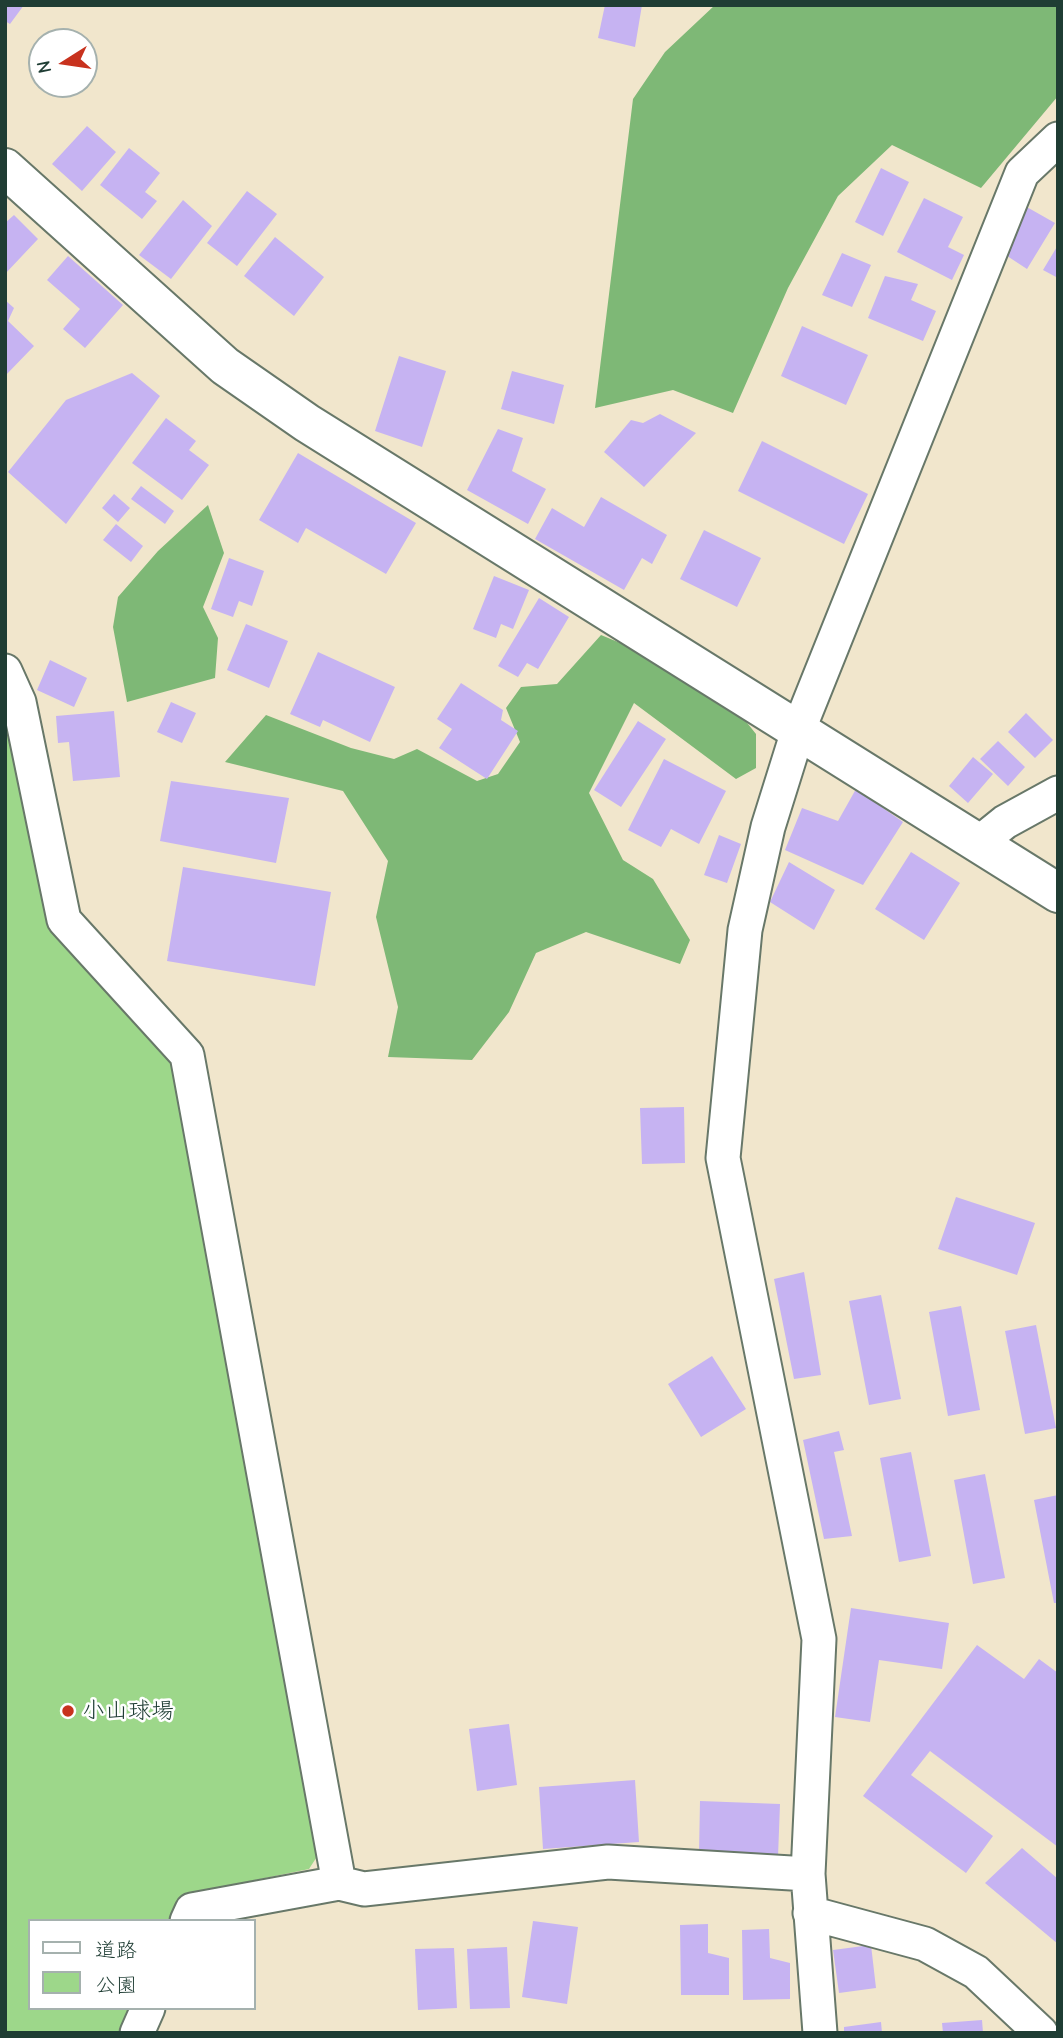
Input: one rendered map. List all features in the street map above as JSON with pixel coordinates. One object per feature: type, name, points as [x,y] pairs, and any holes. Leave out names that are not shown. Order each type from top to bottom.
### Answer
[{"type":"street","points":[[820,2033],[808,1874],[819,1639],[723,1158],[745,930],[768,827],[798,731],[1022,173],[1058,139]]},
{"type":"street","points":[[5,168],[225,366],[307,423],[1058,893]]},
{"type":"street","points":[[5,671],[19,702],[64,920],[187,1055],[339,1883]]},
{"type":"street","points":[[979,843],[1005,822],[1058,793]]},
{"type":"street","points":[[188,1919],[192,1910],[339,1883],[364,1889],[608,1862],[808,1874]]},
{"type":"street","points":[[810,1913],[925,1944],[976,1972],[1041,2033]]},
{"type":"street","points":[[137,2033],[147,2010]]},
{"type":"green space","points":[[715,5],[1058,5],[1058,96],[981,188],[892,145],[838,196],[788,288],[733,413],[673,390],[595,408],[633,99],[665,52]]},
{"type":"green space","points":[[208,505],[224,553],[203,607],[218,638],[215,678],[127,702],[113,627],[118,597],[158,551]]},
{"type":"green space","points":[[601,635],[630,647],[740,714],[756,734],[756,768],[736,779],[634,703],[589,793],[623,860],[653,879],[690,940],[680,964],[586,932],[536,953],[509,1012],[472,1060],[388,1057],[398,1007],[376,917],[388,861],[343,791],[225,762],[266,715],[351,748],[394,759],[417,749],[477,781],[498,774],[520,742],[506,708],[521,687],[557,684]]},
{"type":"green space","points":[[5,722],[49,930],[170,1056],[320,1852],[309,1869],[183,1895],[172,1919],[28,1919],[28,2010],[131,2010],[121,2033],[5,2033]]},
{"type":"building","points":[[5,5],[24,5],[10,24],[5,21]]},
{"type":"building","points":[[605,5],[642,5],[635,47],[598,38]]},
{"type":"building","points":[[87,126],[116,152],[82,191],[52,164]]},
{"type":"building","points":[[129,148],[160,173],[145,192],[157,201],[142,219],[100,185]]},
{"type":"building","points":[[881,168],[909,182],[883,236],[855,222]]},
{"type":"building","points":[[247,191],[277,214],[237,266],[207,243]]},
{"type":"building","points":[[924,198],[963,217],[948,247],[964,255],[952,280],[897,252]]},
{"type":"building","points":[[183,200],[212,226],[171,279],[139,255]]},
{"type":"building","points":[[1025,206],[1055,223],[1027,269],[998,250]]},
{"type":"building","points":[[14,215],[38,239],[5,274],[5,223]]},
{"type":"building","points":[[275,237],[324,277],[294,316],[244,276]]},
{"type":"building","points":[[1058,245],[1058,278],[1043,270]]},
{"type":"building","points":[[842,253],[871,265],[852,307],[822,295]]},
{"type":"building","points":[[68,256],[123,305],[85,348],[63,329],[80,309],[47,280]]},
{"type":"building","points":[[885,276],[918,284],[911,300],[936,311],[923,341],[868,318]]},
{"type":"building","points":[[5,300],[14,308],[8,321],[34,346],[5,376]]},
{"type":"building","points":[[802,326],[868,355],[846,405],[781,376]]},
{"type":"building","points":[[399,356],[446,371],[422,447],[375,431]]},
{"type":"building","points":[[512,371],[564,385],[554,424],[501,409]]},
{"type":"building","points":[[132,373],[160,396],[66,524],[8,472],[66,400]]},
{"type":"building","points":[[660,414],[696,433],[644,487],[604,452],[631,420],[643,423]]},
{"type":"building","points":[[166,418],[196,441],[189,450],[209,465],[182,500],[132,463]]},
{"type":"building","points":[[498,429],[523,438],[512,471],[546,489],[528,524],[467,490]]},
{"type":"building","points":[[762,441],[868,494],[844,544],[738,491]]},
{"type":"building","points":[[298,453],[416,523],[386,574],[306,528],[298,543],[259,520]]},
{"type":"building","points":[[141,486],[174,511],[165,524],[131,499]]},
{"type":"building","points":[[114,494],[130,508],[118,522],[102,508]]},
{"type":"building","points":[[601,497],[667,535],[652,564],[642,558],[624,590],[535,539],[552,508],[584,527]]},
{"type":"building","points":[[116,524],[143,546],[131,562],[103,540]]},
{"type":"building","points":[[704,530],[761,558],[737,607],[680,579]]},
{"type":"building","points":[[229,558],[264,571],[252,606],[239,601],[233,617],[211,609]]},
{"type":"building","points":[[494,576],[529,590],[513,629],[501,624],[496,638],[473,629]]},
{"type":"building","points":[[539,598],[569,617],[538,669],[527,663],[518,677],[498,666]]},
{"type":"building","points":[[246,624],[288,641],[269,688],[227,670]]},
{"type":"building","points":[[318,652],[395,687],[370,742],[323,720],[320,727],[290,714]]},
{"type":"building","points":[[50,660],[87,678],[74,707],[37,690]]},
{"type":"building","points":[[461,683],[503,710],[501,720],[518,731],[487,779],[439,748],[452,729],[437,719]]},
{"type":"building","points":[[171,702],[196,713],[182,743],[157,732]]},
{"type":"building","points":[[114,711],[120,777],[73,781],[69,742],[58,743],[56,716]]},
{"type":"building","points":[[1026,713],[1053,740],[1035,758],[1008,732]]},
{"type":"building","points":[[638,721],[666,739],[621,807],[594,790]]},
{"type":"building","points":[[998,741],[1025,767],[1008,786],[980,759]]},
{"type":"building","points":[[973,757],[993,774],[968,803],[949,786]]},
{"type":"building","points":[[664,759],[726,791],[699,844],[671,829],[661,847],[628,830]]},
{"type":"building","points":[[171,781],[289,798],[276,863],[160,841]]},
{"type":"building","points":[[856,789],[903,822],[863,885],[785,850],[802,808],[838,821]]},
{"type":"building","points":[[719,835],[741,844],[727,883],[704,875]]},
{"type":"building","points":[[911,852],[960,883],[924,940],[875,909]]},
{"type":"building","points":[[789,862],[835,890],[814,930],[770,902]]},
{"type":"building","points":[[183,867],[331,892],[315,986],[167,961]]},
{"type":"building","points":[[684,1107],[685,1163],[642,1164],[640,1108]]},
{"type":"building","points":[[956,1197],[1035,1223],[1017,1275],[938,1249]]},
{"type":"building","points":[[804,1272],[821,1375],[794,1379],[774,1279]]},
{"type":"building","points":[[881,1295],[901,1399],[869,1405],[849,1301]]},
{"type":"building","points":[[961,1306],[980,1410],[948,1416],[929,1312]]},
{"type":"building","points":[[1036,1325],[1056,1428],[1025,1434],[1005,1331]]},
{"type":"building","points":[[712,1356],[746,1409],[701,1437],[668,1384]]},
{"type":"building","points":[[839,1431],[844,1450],[834,1452],[852,1536],[824,1539],[803,1440]]},
{"type":"building","points":[[911,1452],[931,1556],[899,1562],[880,1458]]},
{"type":"building","points":[[985,1474],[1005,1578],[973,1584],[954,1480]]},
{"type":"building","points":[[1058,1495],[1058,1603],[1054,1603],[1034,1500]]},
{"type":"building","points":[[851,1608],[949,1623],[942,1669],[879,1660],[870,1722],[835,1717]]},
{"type":"building","points":[[977,1645],[1024,1679],[1039,1659],[1058,1673],[1058,1847],[930,1751],[911,1775],[993,1836],[966,1873],[863,1796]]},
{"type":"building","points":[[509,1724],[517,1785],[477,1791],[469,1729]]},
{"type":"building","points":[[635,1780],[639,1842],[543,1849],[539,1787]]},
{"type":"building","points":[[700,1801],[780,1804],[778,1857],[699,1854]]},
{"type":"building","points":[[1022,1848],[1058,1879],[1058,1944],[985,1883]]},
{"type":"building","points":[[533,1921],[578,1927],[567,2004],[522,1997]]},
{"type":"building","points":[[708,1924],[708,1953],[729,1958],[729,1995],[681,1995],[680,1925]]},
{"type":"building","points":[[769,1929],[770,1958],[790,1963],[790,1999],[743,2000],[742,1930]]},
{"type":"building","points":[[871,1945],[876,1988],[839,1993],[833,1950]]},
{"type":"building","points":[[507,1947],[510,2008],[470,2009],[467,1949]]},
{"type":"building","points":[[454,1948],[457,2008],[418,2010],[415,1949]]},
{"type":"building","points":[[982,2020],[983,2033],[943,2033],[942,2023]]},
{"type":"building","points":[[881,2022],[882,2033],[844,2033],[844,2027]]},
{"type":"place","name":"小山球場","points":[[68,1711]]}]
